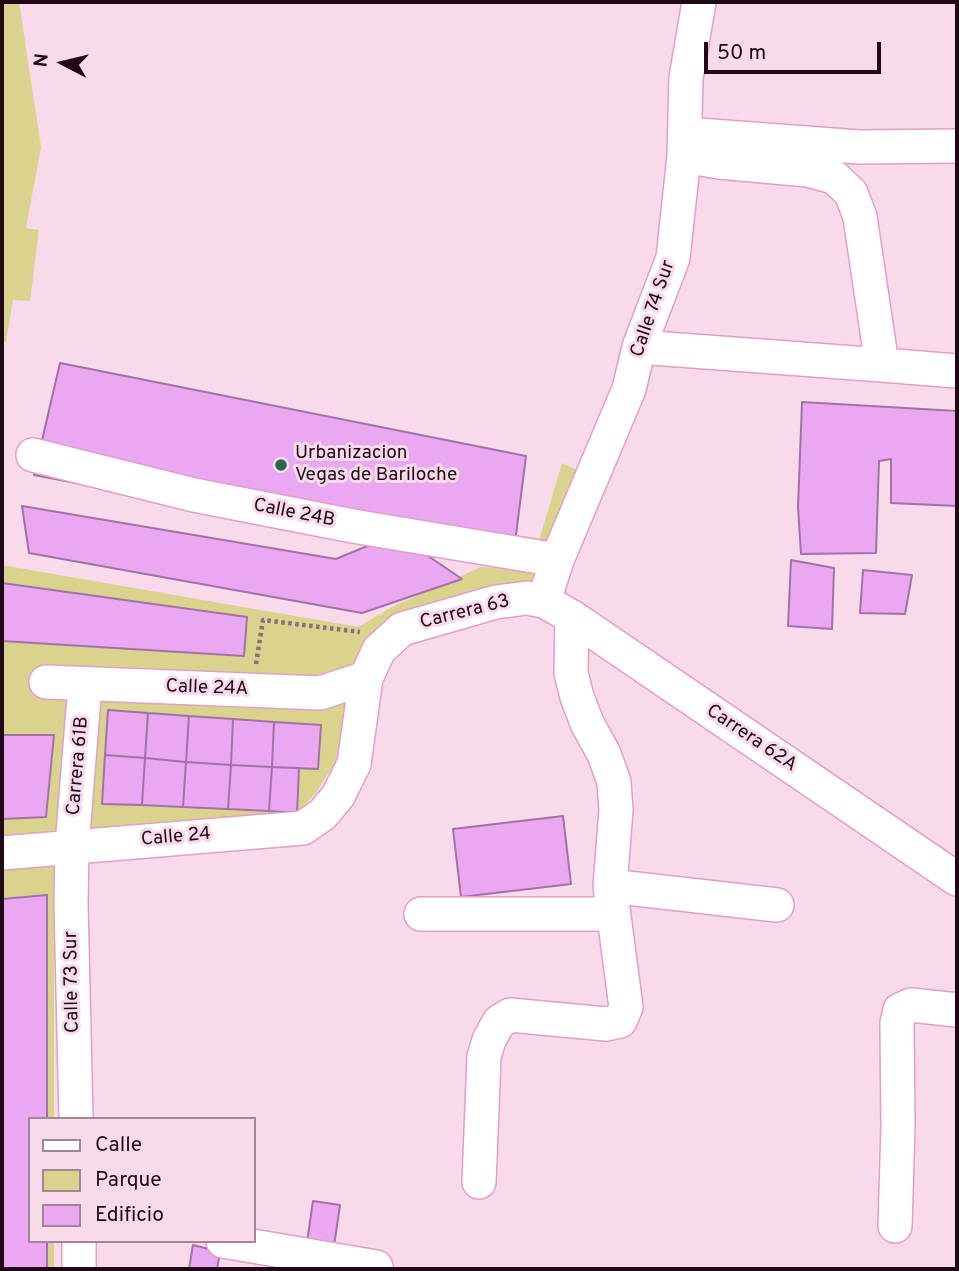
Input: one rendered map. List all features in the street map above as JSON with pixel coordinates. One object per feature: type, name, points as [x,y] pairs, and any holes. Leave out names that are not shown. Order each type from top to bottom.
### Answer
[{"type":"street","name":"Calle 74 Sur","points":[[479,1182],[484,1057],[489,1040],[499,1023],[510,1015],[606,1024],[620,1021],[626,1007],[611,900],[614,782],[577,697],[558,609],[557,560],[629,389],[639,347],[673,258],[684,145],[687,78],[699,2]]},
{"type":"street","points":[[684,145],[957,146]]},
{"type":"street","points":[[684,145],[719,162],[808,170],[834,177],[851,193],[860,217],[882,365]]},
{"type":"street","points":[[639,347],[957,371]]},
{"type":"street","name":"Calle 24B","points":[[33,455],[194,495],[353,526],[557,560]]},
{"type":"street","name":"Carrera 63","points":[[338,796],[354,764],[366,678],[379,650],[402,629],[496,602],[527,598],[558,609]]},
{"type":"street","name":"Carrera 62A","points":[[558,609],[957,879]]},
{"type":"street","name":"Calle 24A","points":[[46,682],[320,693],[366,678]]},
{"type":"street","name":"Carrera 61B","points":[[72,846],[85,685]]},
{"type":"street","name":"Calle 24","points":[[2,853],[303,828],[323,814],[338,796]]},
{"type":"street","name":"Calle 73 Sur","points":[[72,846],[76,1117]]},
{"type":"street","points":[[421,914],[611,900],[777,905]]},
{"type":"street","points":[[895,1226],[897,1023],[901,1010],[911,1005],[957,1010]]},
{"type":"street","points":[[79,1243],[79,1269]]},
{"type":"street","points":[[235,1243],[376,1267]]},
{"type":"green space","points":[[2,2],[19,2],[41,147],[26,228],[39,230],[30,301],[13,300],[6,342],[2,341]]},
{"type":"green space","points":[[562,463],[579,471],[538,594],[393,627],[347,703],[336,761],[316,793],[283,827],[100,828],[54,876],[54,1117],[28,1117],[28,1243],[54,1243],[54,1269],[2,1269],[2,565],[358,627],[392,607],[481,567],[530,571]]},
{"type":"building","name":"Urbanizacion Vegas de Bariloche","points":[[60,363],[526,456],[512,566],[34,475]]},
{"type":"building","points":[[802,402],[957,411],[957,506],[891,503],[891,459],[879,461],[876,553],[801,554],[798,507]]},
{"type":"building","points":[[22,506],[336,559],[396,534],[462,579],[362,613],[29,553]]},
{"type":"building","points":[[791,560],[834,568],[832,629],[788,626]]},
{"type":"building","points":[[863,570],[912,575],[905,614],[860,613]]},
{"type":"building","points":[[2,583],[247,617],[244,656],[2,641]]},
{"type":"building","points":[[108,710],[148,713],[145,758],[105,755]]},
{"type":"building","points":[[148,713],[189,716],[186,762],[145,758]]},
{"type":"building","points":[[189,716],[233,719],[231,765],[186,762]]},
{"type":"building","points":[[233,719],[274,722],[272,767],[231,765]]},
{"type":"building","points":[[274,722],[321,725],[318,769],[272,767]]},
{"type":"building","points":[[2,735],[54,735],[46,817],[2,819]]},
{"type":"building","points":[[105,755],[145,758],[142,805],[102,804]]},
{"type":"building","points":[[145,758],[186,762],[183,807],[142,805]]},
{"type":"building","points":[[186,762],[231,765],[228,809],[183,807]]},
{"type":"building","points":[[231,765],[272,767],[269,811],[228,809]]},
{"type":"building","points":[[272,767],[299,768],[297,813],[269,811]]},
{"type":"building","points":[[563,816],[571,884],[461,897],[453,829]]},
{"type":"building","points":[[47,895],[47,1117],[28,1117],[28,1243],[47,1243],[47,1269],[2,1269],[2,899]]},
{"type":"building","points":[[313,1201],[340,1205],[333,1253],[306,1249]]},
{"type":"building","points":[[193,1245],[220,1252],[217,1269],[189,1269]]},
{"type":"place","name":"Urbanizacion Vegas de Bariloche","points":[[281,465]]}]
